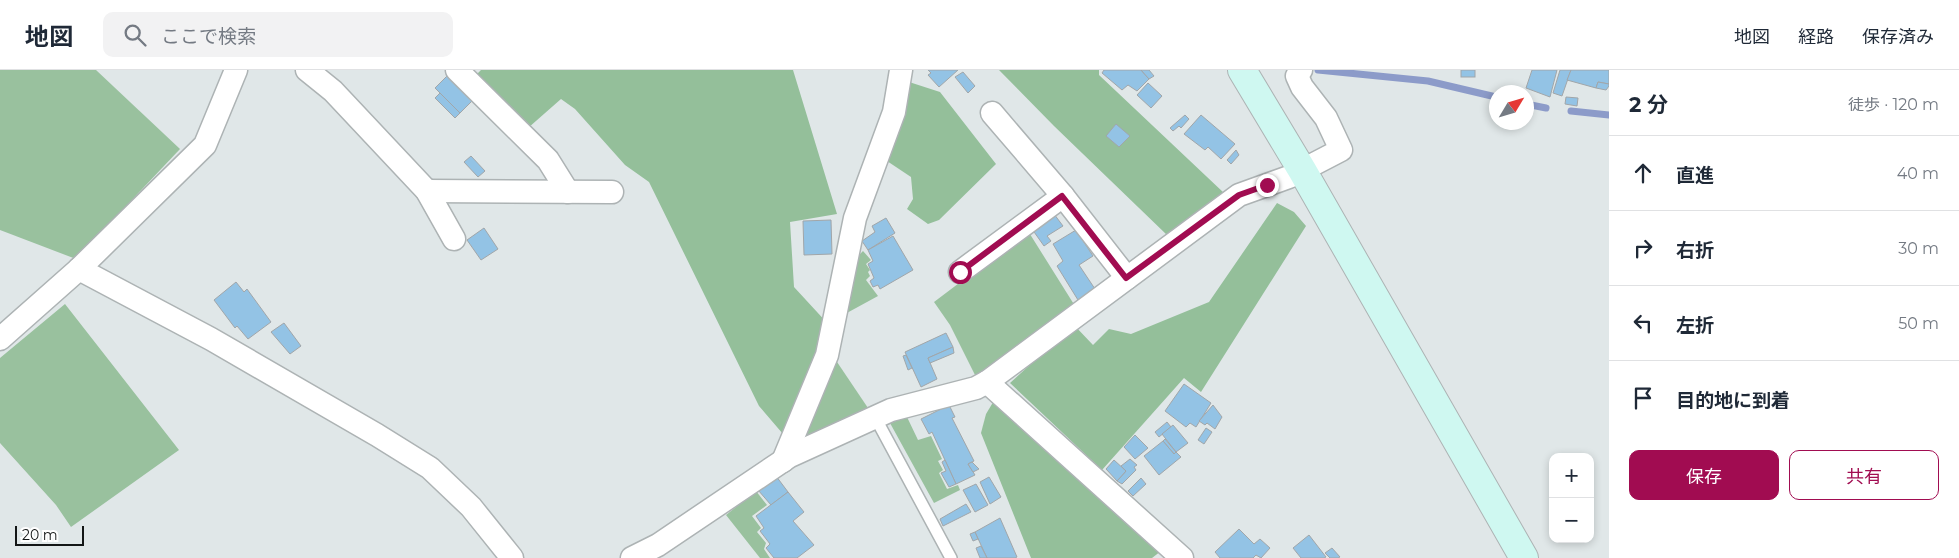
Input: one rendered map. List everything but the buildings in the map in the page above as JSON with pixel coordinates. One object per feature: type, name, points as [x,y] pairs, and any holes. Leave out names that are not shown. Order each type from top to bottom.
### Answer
[{"type":"street","points":[[0,339],[79,269],[205,146],[236,70]]},
{"type":"street","points":[[307,70],[332,91],[427,191],[454,239]]},
{"type":"street","points":[[458,70],[548,160],[568,192]]},
{"type":"street","points":[[783,461],[827,356],[855,218],[894,112],[901,70]]},
{"type":"street","points":[[1242,70],[1302,170],[1524,558]]},
{"type":"street","points":[[632,558],[658,545],[783,461],[891,410],[976,388],[987,382],[1239,195],[1289,177],[1341,150],[1326,118],[1302,87],[1297,76],[1301,70]]},
{"type":"street","points":[[992,113],[1062,196],[1126,278]]},
{"type":"street","points":[[427,191],[612,192]]},
{"type":"street","points":[[960,272],[1062,196]]},
{"type":"street","points":[[79,269],[211,339],[377,434],[430,468],[471,507],[512,558]]},
{"type":"street","points":[[987,382],[1182,558]]},
{"type":"lane","points":[[875,417],[951,558]]},
{"type":"green space","points":[[0,70],[96,70],[180,149],[76,259],[0,230]]},
{"type":"green space","points":[[481,70],[793,70],[837,214],[790,222],[794,287],[829,325],[783,434],[759,406],[649,182],[625,165],[575,109],[561,99],[528,128],[475,76]]},
{"type":"green space","points":[[999,70],[1099,70],[1099,75],[1224,193],[1167,235]]},
{"type":"green space","points":[[906,81],[940,92],[996,164],[939,220],[928,224],[907,209],[913,199],[911,177],[887,161]]},
{"type":"green space","points":[[1277,203],[1294,212],[1306,226],[1201,392],[1184,378],[1102,470],[1010,383],[1074,325],[1093,345],[1109,329],[1131,334],[1209,302]]},
{"type":"green space","points":[[1028,231],[1075,306],[977,379],[950,325],[934,302]]},
{"type":"green space","points":[[863,251],[871,260],[866,264],[870,270],[868,272],[870,276],[866,280],[878,296],[845,314],[855,259]]},
{"type":"green space","points":[[65,304],[179,450],[71,527],[56,505],[0,443],[0,358]]},
{"type":"green space","points":[[835,359],[868,408],[794,447]]},
{"type":"green space","points":[[995,399],[1161,551],[1152,558],[1031,558],[981,433],[986,414]]},
{"type":"green space","points":[[907,417],[918,440],[931,436],[942,459],[938,461],[943,470],[939,473],[947,489],[958,485],[960,490],[934,503],[890,423]]},
{"type":"green space","points":[[756,491],[767,505],[752,516],[761,528],[757,532],[766,543],[764,549],[770,558],[760,558],[726,515]]},
{"type":"waterway","points":[[1318,70],[1428,81],[1489,95]]},
{"type":"waterway","points":[[1534,106],[1546,108]]},
{"type":"waterway","points":[[1571,111],[1609,115]]},
{"type":"route","points":[[960,272],[1062,196],[1126,278],[1239,195],[1267,185]]}]
